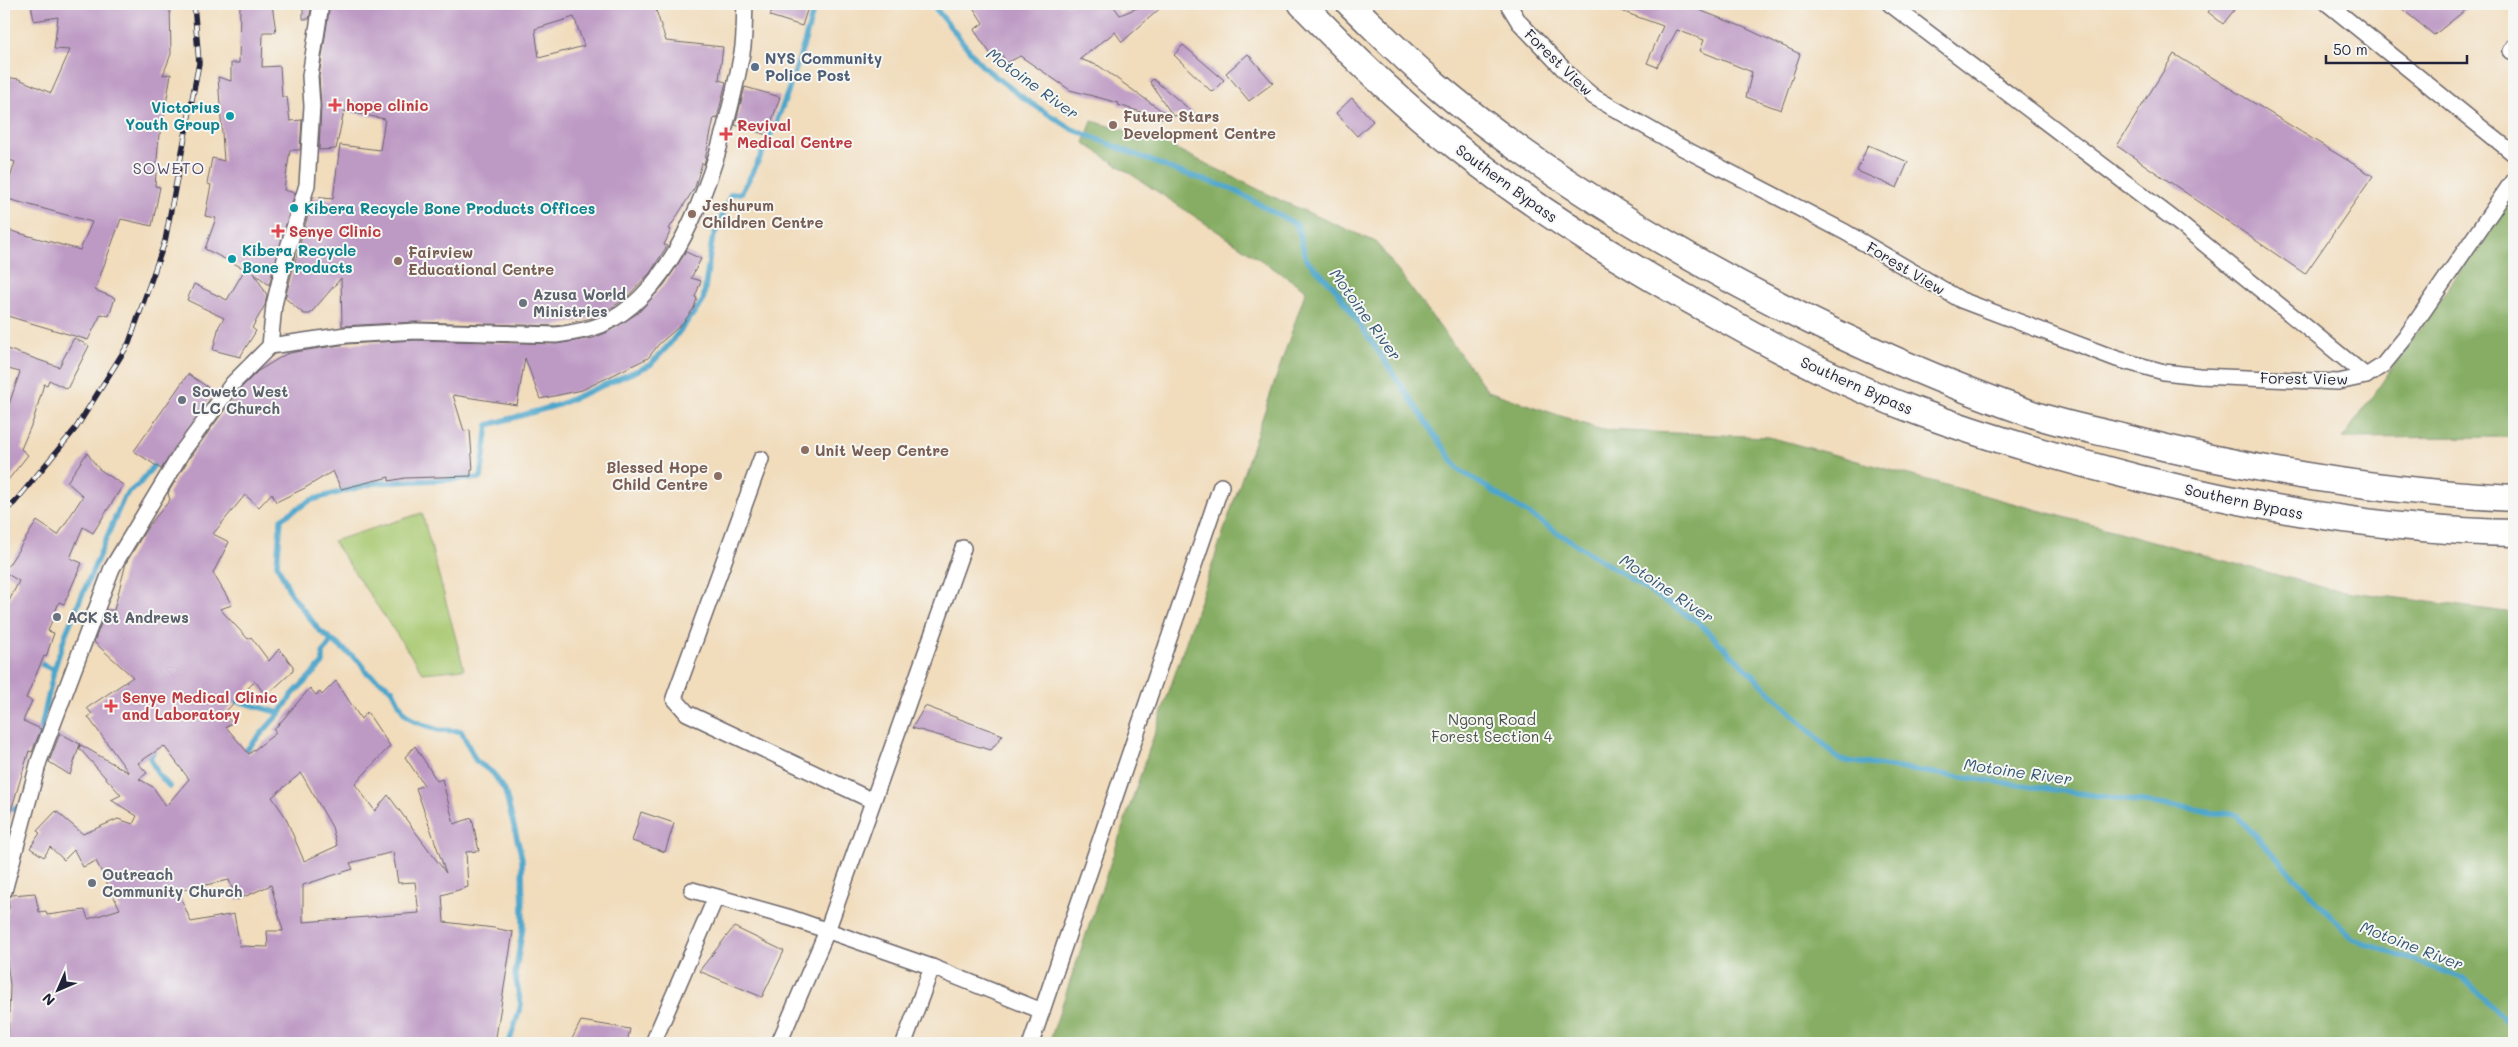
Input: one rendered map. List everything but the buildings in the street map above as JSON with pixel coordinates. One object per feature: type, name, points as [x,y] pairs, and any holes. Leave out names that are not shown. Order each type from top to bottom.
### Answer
[{"type":"highway","name":"Southern Bypass","points":[[1302,4],[1408,107],[1456,147],[1552,217],[1693,302],[1789,355],[1864,390],[1913,410],[1997,439],[2104,469],[2235,501],[2370,523],[2514,533]]},
{"type":"highway","points":[[1350,4],[1433,83],[1493,131],[1562,179],[1725,278],[1801,317],[1936,376],[2038,416],[2190,454],[2317,480],[2441,493],[2514,498]]},
{"type":"street","points":[[270,346],[274,304],[307,185],[312,106],[310,76],[321,4]]},
{"type":"street","points":[[4,891],[39,761],[112,568],[182,452],[226,390],[270,346],[346,335],[416,331],[515,335],[572,334],[603,324],[624,310],[644,293],[674,254],[691,223],[707,185],[721,143],[742,52],[745,4]]},
{"type":"street","name":"Forest View","points":[[1508,4],[1524,28],[1574,80],[1594,96],[1681,147],[1845,232],[1961,300],[2117,359],[2164,372],[2199,376],[2338,382],[2366,376],[2383,365],[2405,338],[2514,180]]},
{"type":"street","name":"Forest View","points":[[1890,4],[2180,224],[2366,376]]},
{"type":"street","points":[[2328,4],[2514,154]]},
{"type":"street","points":[[761,459],[674,698],[687,714],[874,801]]},
{"type":"street","points":[[1031,1043],[1221,486]]},
{"type":"street","points":[[779,1043],[827,931],[962,548]]},
{"type":"street","points":[[692,890],[827,931],[932,967],[1042,1011]]},
{"type":"street","points":[[653,1043],[716,897]]},
{"type":"street","points":[[904,1043],[932,967]]},
{"type":"green space","name":"Ngong Road Forest Section 4","points":[[1092,121],[1156,139],[1282,201],[1376,242],[1488,391],[1602,430],[1769,437],[2329,589],[2514,613],[2514,1043],[1049,1043],[1306,290],[1084,143]]},
{"type":"green space","points":[[2514,194],[2514,437],[2343,438]]},
{"type":"green space","points":[[422,513],[464,669],[423,673],[333,541]]},
{"type":"waterway","points":[[509,1043],[521,1005],[515,975],[523,926],[522,858],[505,791],[493,773],[476,761],[461,731],[438,730],[414,721],[404,713],[392,689],[366,672],[361,663],[319,630],[291,594],[277,564],[281,519],[311,500],[374,483],[481,478],[488,425],[558,405],[650,365],[668,346],[703,301],[712,241],[731,194],[741,193],[775,125],[801,52],[815,4]]},
{"type":"waterway","name":"Motoine River","points":[[932,4],[982,66],[1026,100],[1072,129],[1174,170],[1230,188],[1297,225],[1306,259],[1335,288],[1458,469],[1698,622],[1840,760],[2236,815],[2353,939],[2463,978],[2514,1028]]},
{"type":"waterway","points":[[37,747],[54,670],[66,633],[124,497],[140,483],[158,460]]},
{"type":"waterway","points":[[231,699],[280,713],[292,695],[323,663],[323,653],[332,640]]},
{"type":"waterway","points":[[35,661],[54,670]]},
{"type":"waterway","points":[[241,756],[280,713]]},
{"type":"waterway","points":[[155,748],[150,758],[158,774],[170,787]]},
{"type":"waterway","points":[[4,811],[22,807]]},
{"type":"railway","points":[[4,512],[14,503],[76,428],[129,343],[165,241],[199,63],[194,4]]},
{"type":"place","name":"NYS Community Police Post","points":[[755,67]]},
{"type":"place","name":"hope clinic","points":[[335,105]]},
{"type":"place","name":"Victorius Youth Group","points":[[230,116]]},
{"type":"place","name":"Future Stars Development Centre","points":[[1113,125]]},
{"type":"place","name":"Revival Medical Centre","points":[[726,134]]},
{"type":"place","name":"Kibera Recycle Bone Products Offices","points":[[294,208]]},
{"type":"place","name":"Jeshurum Children Centre","points":[[692,214]]},
{"type":"place","name":"Senye Clinic","points":[[278,231]]},
{"type":"place","name":"Kibera Recycle Bone Products","points":[[232,259]]},
{"type":"place","name":"Fairview Educational Centre","points":[[398,261]]},
{"type":"place","name":"Azusa World Ministries","points":[[523,303]]},
{"type":"place","name":"Soweto West LLC Church","points":[[182,400]]},
{"type":"place","name":"Unit Weep Centre","points":[[805,450]]},
{"type":"place","name":"Blessed Hope Child Centre","points":[[718,476]]},
{"type":"place","name":"ACK St Andrews","points":[[57,617]]},
{"type":"place","name":"Senye Medical Clinic and Laboratory","points":[[111,706]]},
{"type":"place","name":"Outreach Community Church","points":[[92,883]]},
{"type":"district","name":"SOWETO","points":[[169,167]]}]
